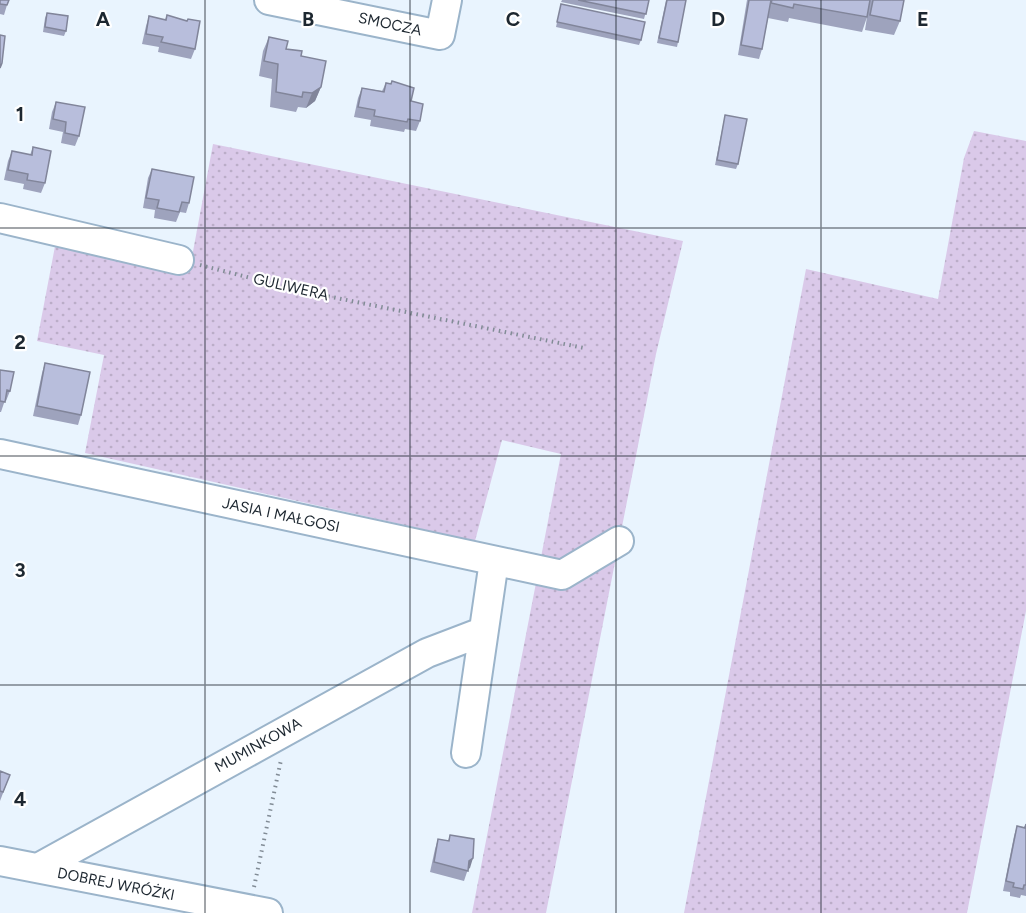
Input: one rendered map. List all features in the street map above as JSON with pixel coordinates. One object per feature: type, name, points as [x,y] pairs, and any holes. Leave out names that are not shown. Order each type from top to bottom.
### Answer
[{"type":"street","name":"SMOCZA","points":[[269,0],[440,35],[447,0]]},
{"type":"street","points":[[0,218],[178,260]]},
{"type":"street","name":"JASIA I MAŁGOSI","points":[[0,454],[562,575],[620,541]]},
{"type":"street","points":[[466,753],[494,561]]},
{"type":"street","name":"MUMINKOWA","points":[[38,868],[428,653],[482,632]]},
{"type":"street","name":"DOBREJ WRÓŻKI","points":[[0,861],[38,868],[137,901],[259,911]]},
{"type":"path","name":"GULIWERA","points":[[178,260],[302,291],[584,348]]},
{"type":"path","points":[[259,911],[279,765],[298,723]]},
{"type":"shaded area","points":[[974,131],[1026,141],[1026,611],[967,913],[684,913],[806,269],[938,299],[964,158]]},
{"type":"shaded area","points":[[213,144],[683,241],[656,354],[546,913],[472,913],[561,454],[502,440],[475,541],[85,453],[104,355],[37,341],[56,241],[189,273]]},
{"type":"building","points":[[0,0],[9,0],[7,5],[0,4]]},
{"type":"building","points":[[578,0],[649,0],[646,14]]},
{"type":"building","points":[[667,0],[686,0],[678,42],[659,38]]},
{"type":"building","points":[[749,0],[771,0],[762,49],[741,45]]},
{"type":"building","points":[[772,0],[870,0],[867,17],[794,4],[793,8],[771,3]]},
{"type":"building","points":[[873,0],[904,0],[900,21],[870,15]]},
{"type":"building","points":[[561,4],[645,22],[641,40],[557,22]]},
{"type":"building","points":[[47,13],[68,16],[66,31],[45,27]]},
{"type":"building","points":[[167,15],[187,21],[188,19],[200,21],[195,49],[161,42],[163,37],[146,34],[149,16],[166,20]]},
{"type":"building","points":[[0,35],[5,36],[0,68]]},
{"type":"building","points":[[269,37],[288,41],[286,49],[302,51],[301,56],[326,61],[321,87],[312,93],[303,92],[302,97],[276,92],[278,64],[264,61]]},
{"type":"building","points":[[392,81],[414,88],[411,101],[423,104],[420,121],[408,119],[407,122],[374,116],[375,110],[358,107],[362,88],[384,92],[386,83],[391,84]]},
{"type":"building","points":[[56,102],[85,107],[79,136],[65,133],[66,122],[53,119]]},
{"type":"building","points":[[725,115],[747,119],[738,164],[717,160]]},
{"type":"building","points":[[33,147],[51,151],[45,183],[27,180],[28,174],[8,170],[12,151],[32,155]]},
{"type":"building","points":[[152,169],[194,177],[189,203],[182,202],[179,212],[157,208],[159,200],[146,198]]},
{"type":"building","points":[[45,363],[90,372],[81,415],[37,406]]},
{"type":"building","points":[[0,370],[14,372],[5,402],[0,401]]},
{"type":"building","points":[[0,771],[10,775],[3,792],[0,791]]},
{"type":"building","points":[[1026,824],[1026,885],[1023,889],[1013,887],[1014,883],[1006,881],[1017,826],[1025,828]]},
{"type":"building","points":[[450,835],[474,839],[473,858],[469,861],[468,871],[434,862],[438,839],[449,841]]}]
